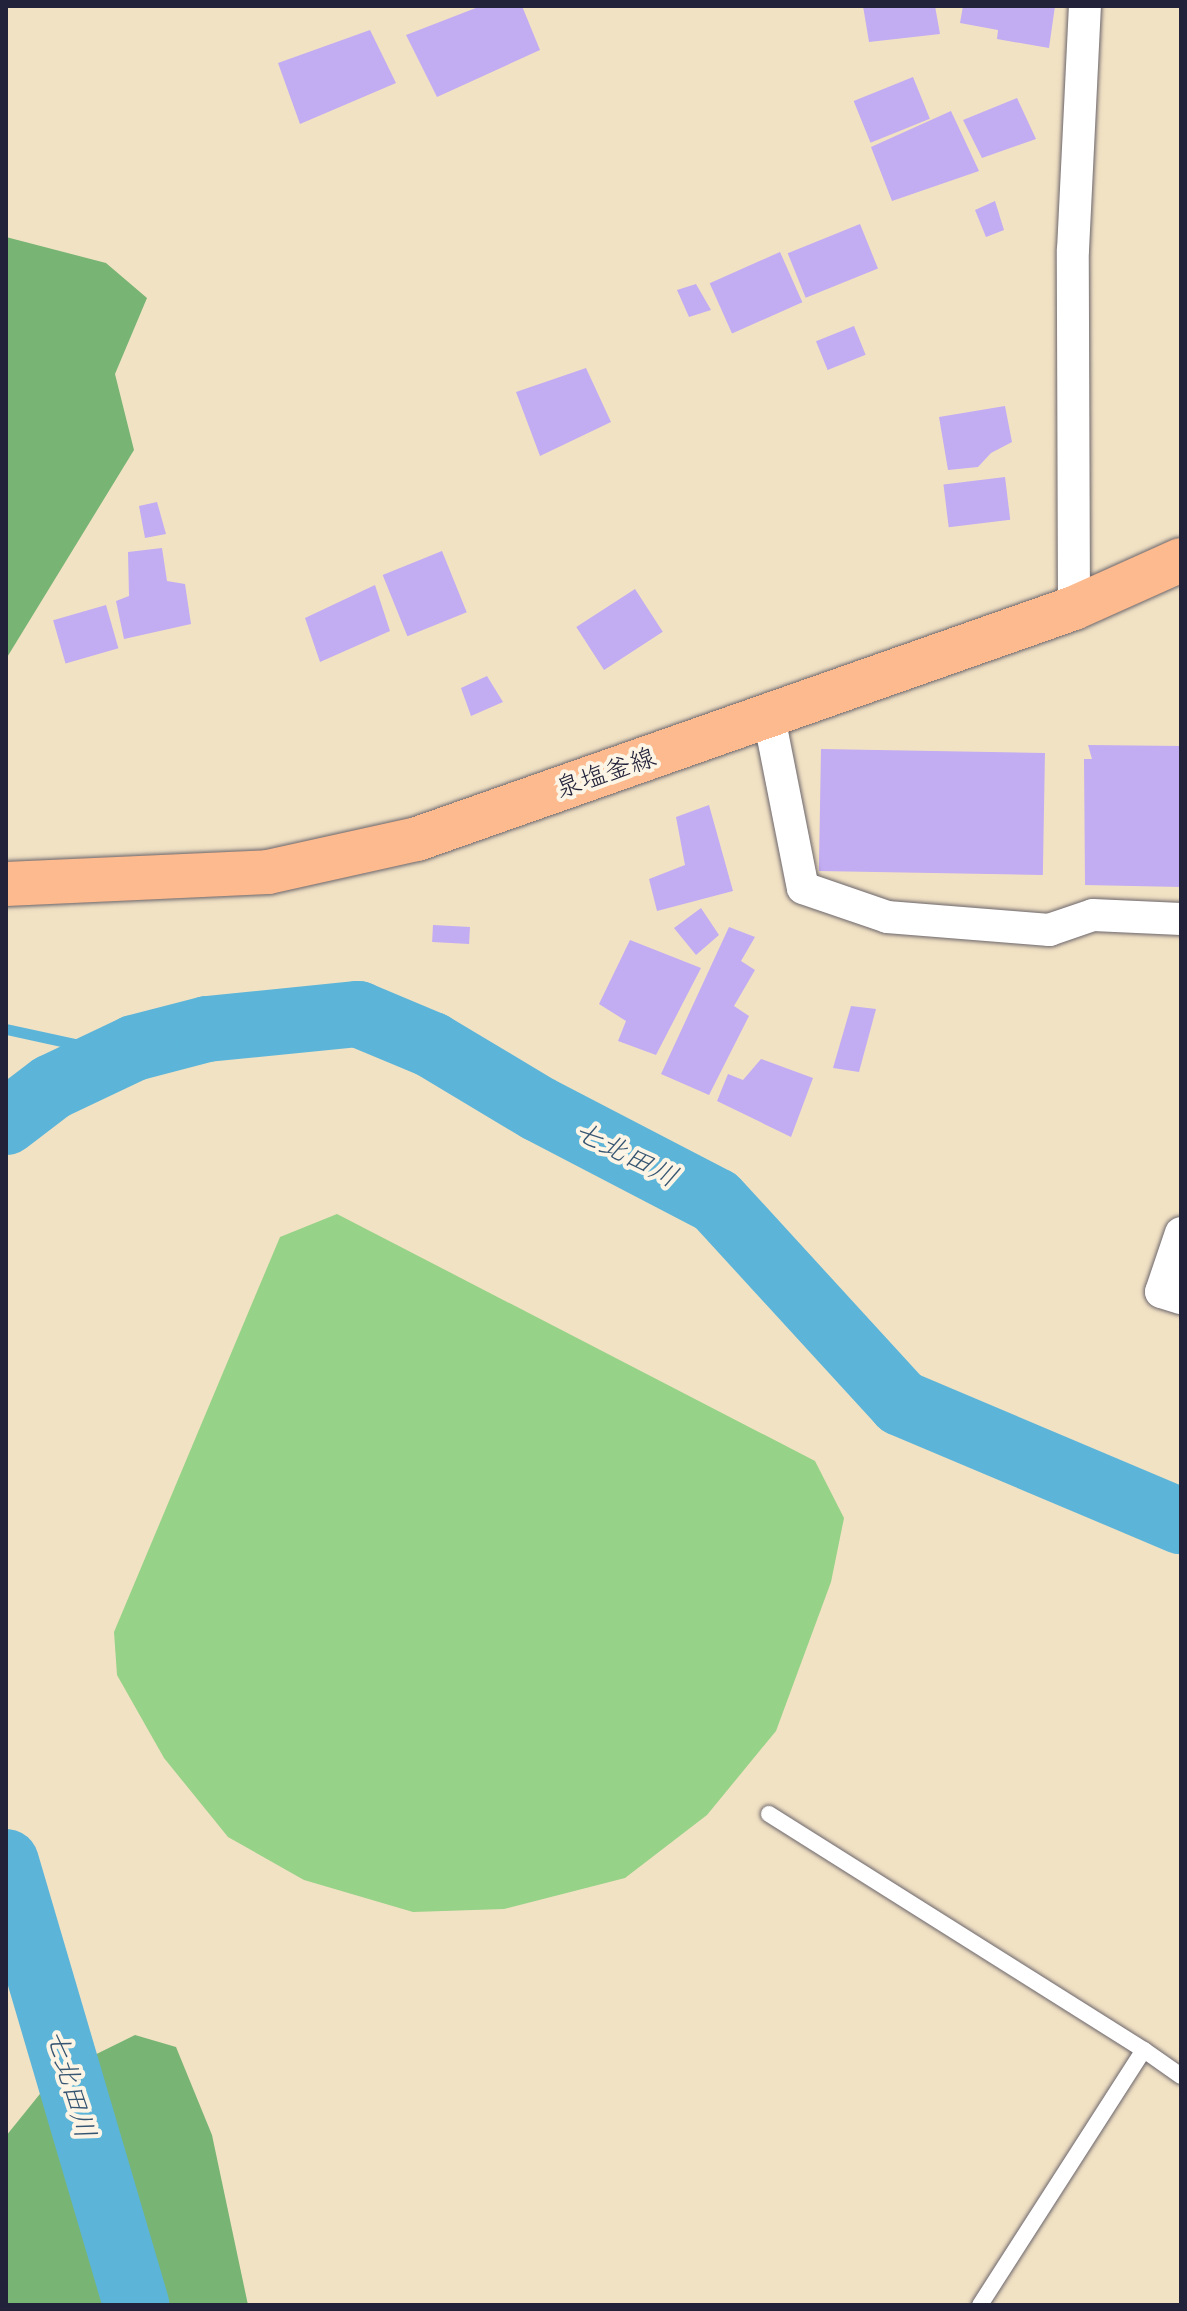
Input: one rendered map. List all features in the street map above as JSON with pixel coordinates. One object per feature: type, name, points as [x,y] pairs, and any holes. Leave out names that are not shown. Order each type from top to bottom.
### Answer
[{"type":"main road","name":"泉塩釜線","points":[[6,884],[268,872],[387,846],[769,717],[1074,608],[1181,560]]},
{"type":"street","points":[[1074,608],[1073,250],[1085,6]]},
{"type":"street","points":[[769,717],[803,888],[902,919],[1049,930],[1093,915],[1181,919]]},
{"type":"street","points":[[1181,1233],[1161,1292],[1181,1298]]},
{"type":"lane","points":[[769,1814],[1181,2076]]},
{"type":"lane","points":[[980,2305],[1144,2050]]},
{"type":"green space","points":[[6,237],[106,263],[147,298],[115,374],[134,450],[6,659]]},
{"type":"green space","points":[[337,1214],[815,1461],[844,1518],[831,1582],[776,1731],[707,1815],[625,1878],[504,1909],[413,1912],[304,1880],[228,1837],[164,1758],[117,1675],[114,1632],[280,1237]]},
{"type":"green space","points":[[135,2035],[176,2047],[212,2135],[248,2305],[6,2305],[6,2136],[56,2074]]},
{"type":"building","points":[[481,6],[522,6],[540,50],[437,97],[406,35]]},
{"type":"building","points":[[863,6],[935,6],[940,34],[869,42]]},
{"type":"building","points":[[963,6],[1055,6],[1049,48],[997,39],[998,30],[960,23]]},
{"type":"building","points":[[370,30],[396,83],[300,124],[278,63]]},
{"type":"building","points":[[913,77],[930,119],[871,143],[854,101]]},
{"type":"building","points":[[1017,98],[1036,139],[982,158],[963,120]]},
{"type":"building","points":[[951,111],[979,171],[892,201],[871,147]]},
{"type":"building","points":[[995,201],[1004,230],[986,237],[975,210]]},
{"type":"building","points":[[860,224],[878,269],[806,298],[788,253]]},
{"type":"building","points":[[780,252],[802,302],[732,334],[710,283]]},
{"type":"building","points":[[696,284],[711,310],[689,317],[677,290]]},
{"type":"building","points":[[854,326],[866,355],[828,370],[816,341]]},
{"type":"building","points":[[586,368],[611,422],[540,456],[516,392]]},
{"type":"building","points":[[1005,406],[1012,442],[991,453],[978,467],[948,470],[939,417]]},
{"type":"building","points":[[1005,477],[1010,520],[949,527],[943,485]]},
{"type":"building","points":[[157,502],[166,534],[145,538],[139,506]]},
{"type":"building","points":[[162,548],[167,581],[185,584],[191,624],[124,639],[116,601],[129,596],[128,552]]},
{"type":"building","points":[[442,551],[467,612],[407,636],[383,575]]},
{"type":"building","points":[[375,585],[390,631],[320,662],[305,618]]},
{"type":"building","points":[[635,589],[663,632],[604,670],[576,627]]},
{"type":"building","points":[[106,605],[118,648],[66,663],[53,620]]},
{"type":"building","points":[[487,676],[503,702],[471,716],[461,688]]},
{"type":"building","points":[[1088,745],[1181,746],[1181,887],[1085,885],[1084,759],[1092,759]]},
{"type":"building","points":[[821,749],[1045,753],[1043,875],[819,871]]},
{"type":"building","points":[[709,805],[733,891],[657,911],[649,879],[685,865],[676,817]]},
{"type":"building","points":[[701,908],[719,935],[696,955],[674,928]]},
{"type":"building","points":[[433,925],[470,927],[469,944],[432,942]]},
{"type":"building","points":[[729,927],[755,937],[741,961],[755,970],[734,1006],[749,1016],[709,1095],[661,1074]]},
{"type":"building","points":[[630,940],[701,968],[656,1055],[618,1041],[626,1021],[599,1004]]},
{"type":"building","points":[[851,1006],[876,1009],[859,1072],[833,1068]]},
{"type":"building","points":[[761,1059],[813,1078],[791,1137],[717,1101],[728,1074],[743,1080]]},
{"type":"waterway","name":"七北田川","points":[[6,1122],[52,1087],[134,1048],[207,1029],[358,1014],[432,1045],[539,1109],[716,1201],[901,1403],[1181,1521]]},
{"type":"waterway","points":[[6,1029],[121,1054]]},
{"type":"waterway","name":"七北田川","points":[[6,1862],[136,2305]]}]
